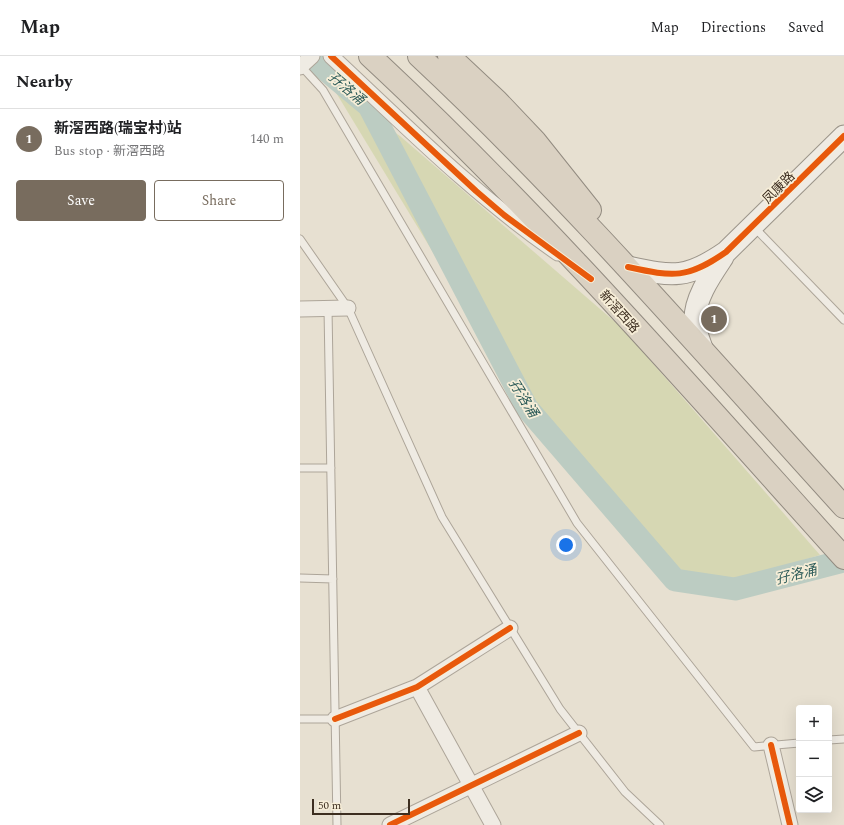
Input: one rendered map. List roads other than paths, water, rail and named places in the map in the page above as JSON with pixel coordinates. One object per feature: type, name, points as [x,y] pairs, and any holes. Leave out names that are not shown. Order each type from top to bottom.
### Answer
[{"type":"highway","name":"新滘西路","points":[[370,56],[460,141],[591,279],[844,558]]},
{"type":"highway","points":[[419,56],[484,116],[628,267],[844,507]]},
{"type":"highway","points":[[449,56],[497,101],[535,141],[595,217],[628,267]]},
{"type":"street","points":[[301,67],[312,56]]},
{"type":"street","points":[[330,56],[476,191],[510,219],[591,279]]},
{"type":"street","name":"凤康路","points":[[726,252],[844,136]]},
{"type":"street","points":[[628,267],[655,273],[672,274],[690,272],[706,266],[726,252]]},
{"type":"street","points":[[702,348],[695,320],[696,308],[710,277],[726,252]]},
{"type":"street","points":[[300,309],[348,308]]},
{"type":"street","points":[[335,719],[417,687],[510,628]]},
{"type":"street","points":[[417,687],[493,825]]},
{"type":"street","points":[[390,825],[579,733]]},
{"type":"street","points":[[771,745],[790,825]]},
{"type":"lane","points":[[301,67],[323,90],[578,523],[754,747],[796,743]]},
{"type":"lane","points":[[753,226],[844,320]]},
{"type":"lane","points":[[300,240],[348,308],[442,517],[510,628],[560,709],[626,792],[660,825]]},
{"type":"lane","points":[[328,308],[337,825]]},
{"type":"lane","points":[[300,468],[331,468]]},
{"type":"lane","points":[[300,578],[332,579]]},
{"type":"lane","points":[[300,719],[335,719]]},
{"type":"lane","points":[[832,740],[844,739]]},
{"type":"waterway","name":"孖洛涌","points":[[309,56],[369,106],[527,408],[675,580],[735,589],[844,561]]},
{"type":"place","name":"新滘西路(瑞宝村)站","points":[[714,319]]}]
